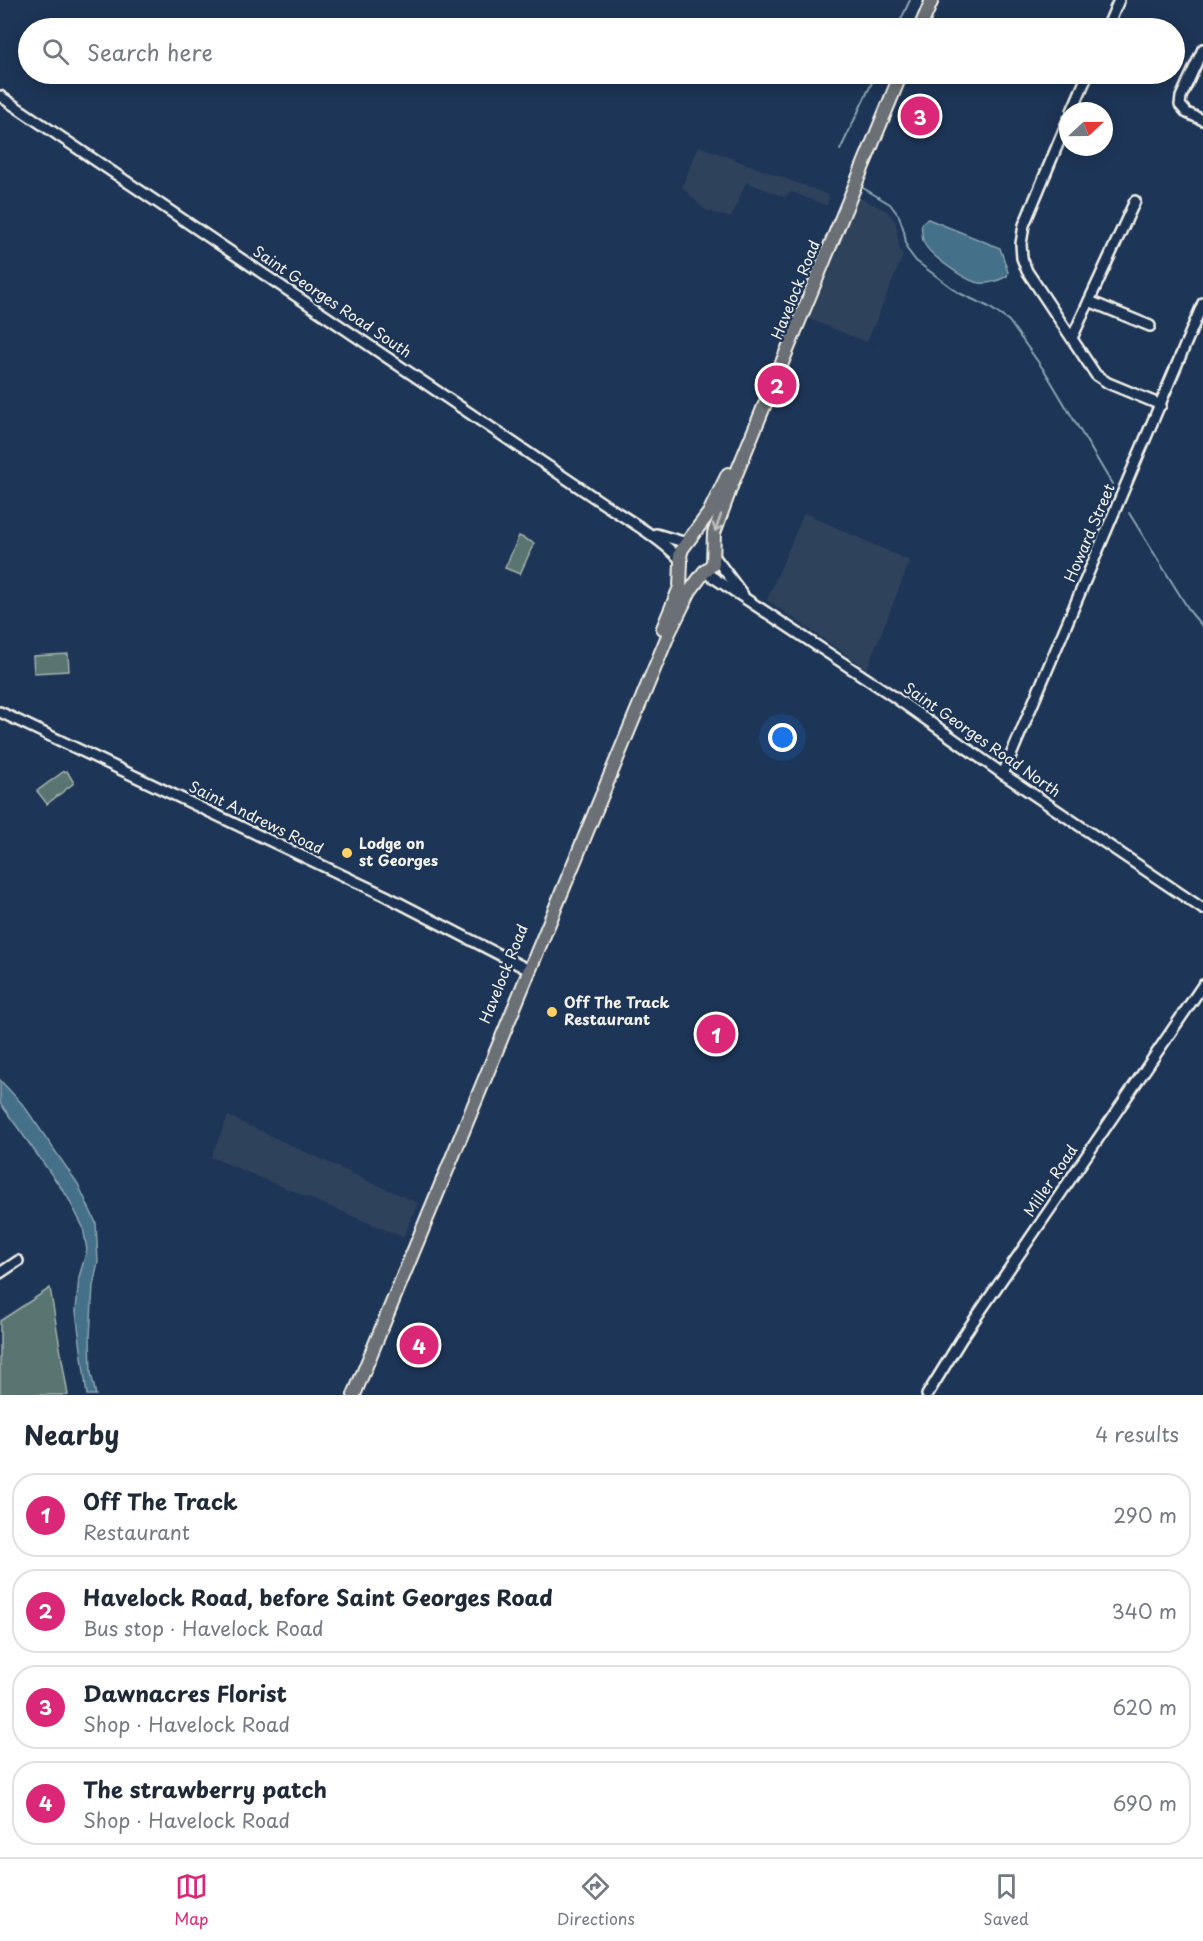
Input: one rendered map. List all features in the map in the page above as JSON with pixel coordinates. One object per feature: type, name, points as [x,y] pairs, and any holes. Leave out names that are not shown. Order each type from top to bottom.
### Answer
[{"type":"main road","points":[[916,18],[923,0]]},
{"type":"main road","points":[[924,18],[932,0]]},
{"type":"main road","name":"Havelock Road","points":[[688,542],[710,513],[723,486],[889,84]]},
{"type":"main road","name":"Havelock Road","points":[[714,555],[714,533],[732,484],[897,84]]},
{"type":"main road","points":[[688,542],[704,544],[714,555],[713,564],[704,572],[690,570],[681,561],[682,549],[688,542]]},
{"type":"main road","name":"Havelock Road","points":[[354,1395],[680,587],[681,561]]},
{"type":"main road","name":"Havelock Road","points":[[347,1395],[669,633],[690,591],[704,572]]},
{"type":"street","points":[[1111,18],[1119,0]]},
{"type":"street","points":[[1203,49],[1180,100],[1182,109],[1203,120]]},
{"type":"street","points":[[1076,102],[1084,84]]},
{"type":"street","name":"Saint Georges Road South","points":[[0,96],[648,532],[664,543],[681,561]]},
{"type":"street","points":[[1059,141],[1024,225],[1021,244],[1022,258],[1027,271],[1096,375],[1108,383],[1161,405]]},
{"type":"street","points":[[1072,338],[1135,201]]},
{"type":"street","points":[[1089,301],[1150,326]]},
{"type":"street","name":"Howard Street","points":[[1003,774],[1203,303]]},
{"type":"street","name":"Saint Georges Road South","points":[[648,532],[688,542]]},
{"type":"street","name":"Saint Georges Road North","points":[[714,555],[744,597]]},
{"type":"street","name":"Saint Georges Road North","points":[[704,572],[893,696],[1003,774],[1203,909]]},
{"type":"street","name":"Saint Andrews Road","points":[[0,712],[386,896],[526,969]]},
{"type":"street","name":"Miller Road","points":[[927,1395],[962,1338],[1203,985]]},
{"type":"street","points":[[0,1273],[18,1261]]},
{"type":"shaded area","points":[[699,146],[829,195],[827,206],[792,192],[784,197],[746,182],[731,218],[705,210],[682,187]]},
{"type":"shaded area","points":[[859,197],[887,211],[896,223],[899,247],[903,256],[867,342],[879,347],[809,319]]},
{"type":"shaded area","points":[[928,219],[1000,248],[1008,272],[1007,276],[980,283],[966,278],[949,267],[924,243],[922,226]]},
{"type":"shaded area","points":[[804,513],[910,561],[867,669],[767,600]]},
{"type":"shaded area","points":[[0,1080],[24,1106],[78,1184],[96,1223],[98,1262],[93,1286],[90,1337],[91,1373],[96,1395],[87,1395],[76,1311],[79,1277],[87,1250],[83,1227],[67,1196],[0,1103]]},
{"type":"shaded area","points":[[228,1116],[418,1203],[403,1237],[211,1157]]},
{"type":"green space","points":[[519,536],[534,543],[520,574],[505,568]]},
{"type":"green space","points":[[68,654],[69,671],[34,673],[33,656]]},
{"type":"green space","points":[[67,771],[74,783],[47,804],[37,791]]},
{"type":"green space","points":[[50,1288],[68,1395],[0,1395],[0,1321]]},
{"type":"waterway","points":[[902,18],[910,0]]},
{"type":"waterway","points":[[840,150],[871,84]]},
{"type":"waterway","points":[[863,188],[890,204],[899,216],[907,249],[916,261],[959,293],[989,307],[1009,321],[1046,373],[1112,484]]},
{"type":"waterway","points":[[1129,513],[1191,613],[1203,627]]},
{"type":"place","name":"Dawnacres Florist","points":[[920,116]]},
{"type":"place","name":"Havelock Road, before Saint Georges Road","points":[[777,385]]},
{"type":"place","name":"Lodge on st Georges","points":[[347,853]]},
{"type":"place","name":"Off The Track Restaurant","points":[[552,1012]]},
{"type":"place","name":"Off The Track","points":[[716,1034]]},
{"type":"place","name":"The strawberry patch","points":[[419,1345]]}]
